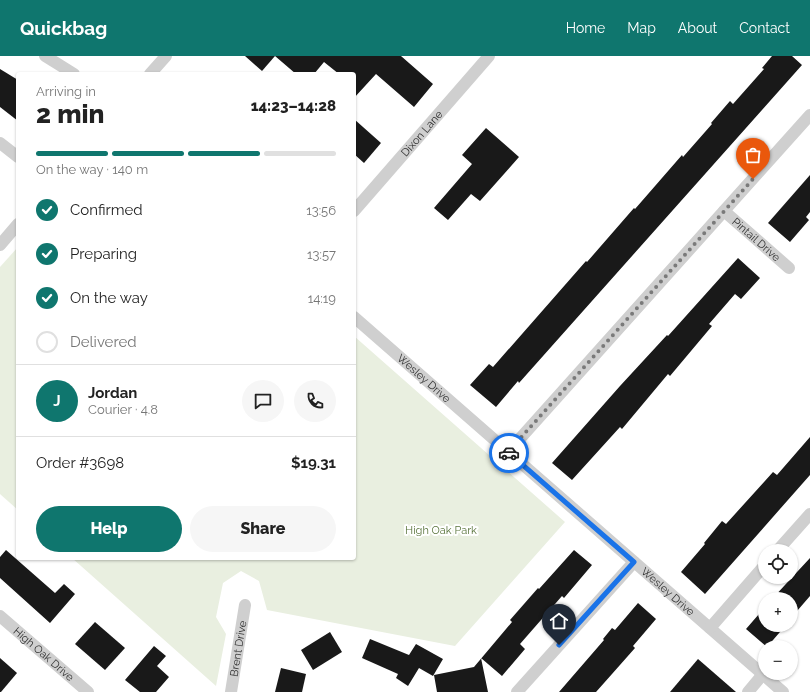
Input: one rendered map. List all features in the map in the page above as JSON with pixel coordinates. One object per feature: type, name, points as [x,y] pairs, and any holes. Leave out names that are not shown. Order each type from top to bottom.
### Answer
[{"type":"street","points":[[45,56],[71,72]]},
{"type":"street","points":[[152,72],[166,56]]},
{"type":"street","name":"Dixon Lane","points":[[356,209],[489,56]]},
{"type":"street","points":[[508,452],[810,115]]},
{"type":"street","points":[[0,143],[16,155]]},
{"type":"street","name":"Pintail Drive","points":[[724,210],[788,268]]},
{"type":"street","points":[[0,245],[16,226]]},
{"type":"street","name":"Wesley Drive","points":[[356,319],[758,670]]},
{"type":"street","points":[[783,544],[810,514]]},
{"type":"street","points":[[517,692],[634,562]]},
{"type":"street","points":[[710,628],[758,573]]},
{"type":"street","name":"Brent Drive","points":[[231,692],[245,605]]},
{"type":"street","name":"High Oak Drive","points":[[0,616],[88,692]]},
{"type":"street","points":[[748,692],[758,680]]},
{"type":"street","name":"Wesley Drive","points":[[770,680],[783,692]]},
{"type":"green space","points":[[16,249],[16,508],[0,494],[0,267]]},
{"type":"green space","name":"High Oak Park","points":[[356,338],[565,522],[455,646],[267,610],[259,581],[241,571],[223,583],[216,617],[226,634],[216,686],[74,560],[356,560]]},
{"type":"building","points":[[245,56],[275,56],[262,71]]},
{"type":"building","points":[[275,56],[401,56],[433,84],[414,107],[376,74],[356,96],[356,72],[336,72],[324,62],[316,72],[294,72]]},
{"type":"building","points":[[772,56],[792,56],[802,65],[519,383],[518,381],[496,407],[470,385],[489,364],[493,367],[682,155],[683,157],[730,101],[733,104],[764,69],[762,68]]},
{"type":"building","points":[[0,69],[16,79],[16,119],[0,107]]},
{"type":"building","points":[[356,121],[381,143],[364,163],[356,156]]},
{"type":"building","points":[[486,128],[519,157],[480,201],[471,194],[448,220],[434,208],[472,164],[462,155]]},
{"type":"building","points":[[810,175],[810,212],[806,217],[809,220],[790,242],[768,223]]},
{"type":"building","points":[[738,258],[760,278],[741,299],[735,294],[709,324],[712,326],[670,376],[668,374],[622,429],[620,427],[572,480],[552,463],[620,386],[667,335],[668,336]]},
{"type":"building","points":[[810,437],[810,475],[705,594],[681,572],[722,521],[726,524],[773,472],[777,475]]},
{"type":"building","points":[[6,550],[55,593],[64,584],[75,594],[50,623],[0,578],[0,557]]},
{"type":"building","points":[[574,550],[592,565],[564,598],[562,596],[520,644],[525,649],[502,676],[481,658],[512,622],[510,620]]},
{"type":"building","points":[[810,558],[810,596],[798,610],[798,592],[778,592],[786,584],[798,584],[798,571]]},
{"type":"building","points":[[638,603],[656,619],[633,646],[635,648],[612,674],[596,692],[559,692],[604,640],[603,639],[612,628],[615,630]]},
{"type":"building","points":[[758,615],[758,632],[780,632],[773,640],[759,640],[746,629]]},
{"type":"building","points":[[95,622],[125,648],[105,670],[75,644]]},
{"type":"building","points":[[330,632],[342,652],[313,670],[301,650]]},
{"type":"building","points":[[370,639],[409,655],[416,644],[443,659],[433,676],[419,668],[408,686],[396,678],[398,674],[362,658]]},
{"type":"building","points":[[154,646],[166,656],[157,666],[169,677],[156,692],[140,692],[125,680]]},
{"type":"building","points":[[0,658],[17,673],[1,692],[0,692]]},
{"type":"building","points":[[481,659],[488,692],[437,692],[434,675],[474,667]]},
{"type":"building","points":[[698,659],[736,692],[670,692]]},
{"type":"building","points":[[281,668],[306,674],[302,692],[275,692]]},
{"type":"way so far","points":[[509,453],[508,452],[753,179]]},
{"type":"route","points":[[509,453],[634,562],[559,645]]}]
